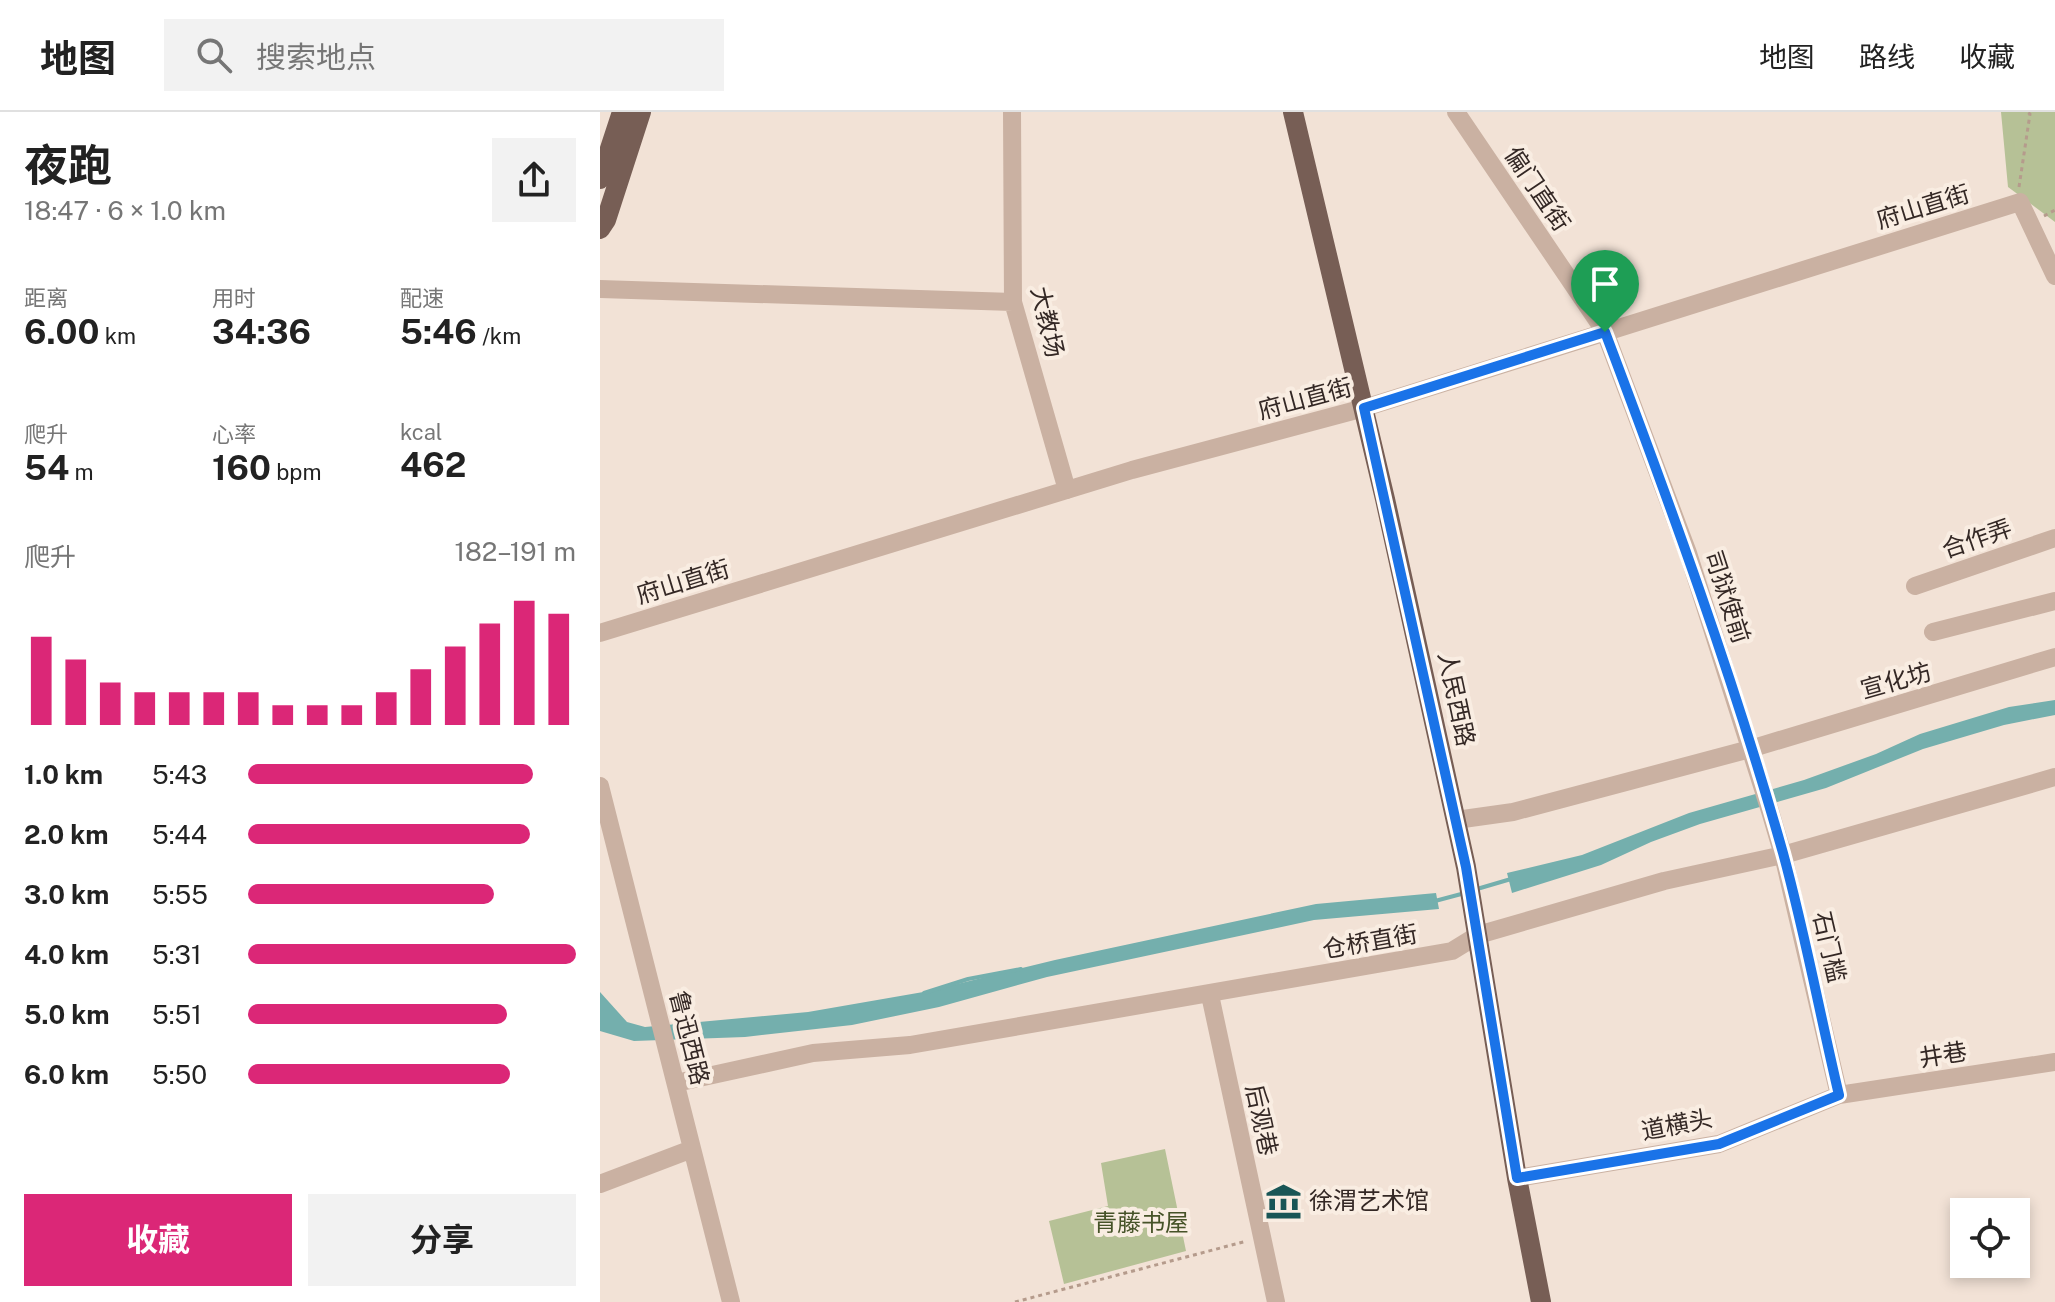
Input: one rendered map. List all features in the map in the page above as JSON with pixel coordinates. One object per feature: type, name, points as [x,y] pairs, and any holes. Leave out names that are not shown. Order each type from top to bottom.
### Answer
[{"type":"main road","points":[[600,179],[622,112]]},
{"type":"main road","points":[[600,229],[606,220],[641,112]]},
{"type":"main road","name":"人民西路","points":[[1293,112],[1364,408],[1466,867],[1517,1178],[1541,1302]]},
{"type":"street","name":"大教场","points":[[1012,112],[1013,302],[1067,490]]},
{"type":"street","name":"偏门直街","points":[[1456,112],[1605,332]]},
{"type":"street","points":[[2020,202],[2055,276]]},
{"type":"street","name":"府山直街","points":[[600,633],[1067,490],[1364,408],[2020,202]]},
{"type":"street","points":[[600,289],[1013,302]]},
{"type":"street","name":"司狱使前","points":[[1605,332],[1688,553],[1770,811]]},
{"type":"street","name":"合作弄","points":[[1915,586],[2055,538]]},
{"type":"street","points":[[1933,632],[2055,601]]},
{"type":"street","name":"宣化坊","points":[[1456,820],[1513,812],[1750,749],[2055,657]]},
{"type":"street","name":"仓桥直街","points":[[676,1083],[813,1053],[910,1045],[1452,951],[1478,935],[1664,881],[1783,855],[2055,777]]},
{"type":"street","name":"鲁迅西路","points":[[600,786],[731,1302]]},
{"type":"street","name":"石门槛","points":[[1770,811],[1839,1095]]},
{"type":"street","name":"后观巷","points":[[1210,995],[1276,1302]]},
{"type":"street","name":"井巷","points":[[1839,1095],[2055,1062]]},
{"type":"street","name":"道横头","points":[[1517,1178],[1719,1144],[1839,1095]]},
{"type":"street","points":[[600,1184],[692,1149]]},
{"type":"path","points":[[2020,202],[2018,193],[2030,113]]},
{"type":"path","points":[[1015,1302],[1262,1237]]},
{"type":"green space","points":[[2001,112],[2055,112],[2055,222],[2008,187]]},
{"type":"green space","name":"青藤书屋","points":[[1165,1149],[1186,1251],[1064,1284],[1049,1221],[1108,1206],[1101,1163]]},
{"type":"water","points":[[2055,700],[2055,715],[2004,725],[1923,749],[1826,788],[1700,824],[1601,865],[1512,893],[1507,873],[1582,855],[1689,813],[1804,780],[1920,734],[2009,707]]},
{"type":"water","points":[[1436,893],[1439,909],[1314,920],[1047,977],[939,1007],[852,1025],[745,1037],[634,1041],[600,1031],[600,992],[627,1022],[645,1027],[808,1012],[929,991],[1055,960],[1316,904]]},
{"type":"waterway","points":[[1477,889],[1511,879]]},
{"type":"waterway","points":[[1435,901],[1465,893]]},
{"type":"waterway","points":[[924,993],[968,979],[1021,969]]},
{"type":"place","name":"徐渭艺术馆","points":[[1283,1201]]},
{"type":"route","points":[[1605,332],[1688,553],[1770,811],[1839,1095],[1719,1144],[1517,1178],[1466,867],[1364,408],[1605,332]]}]
